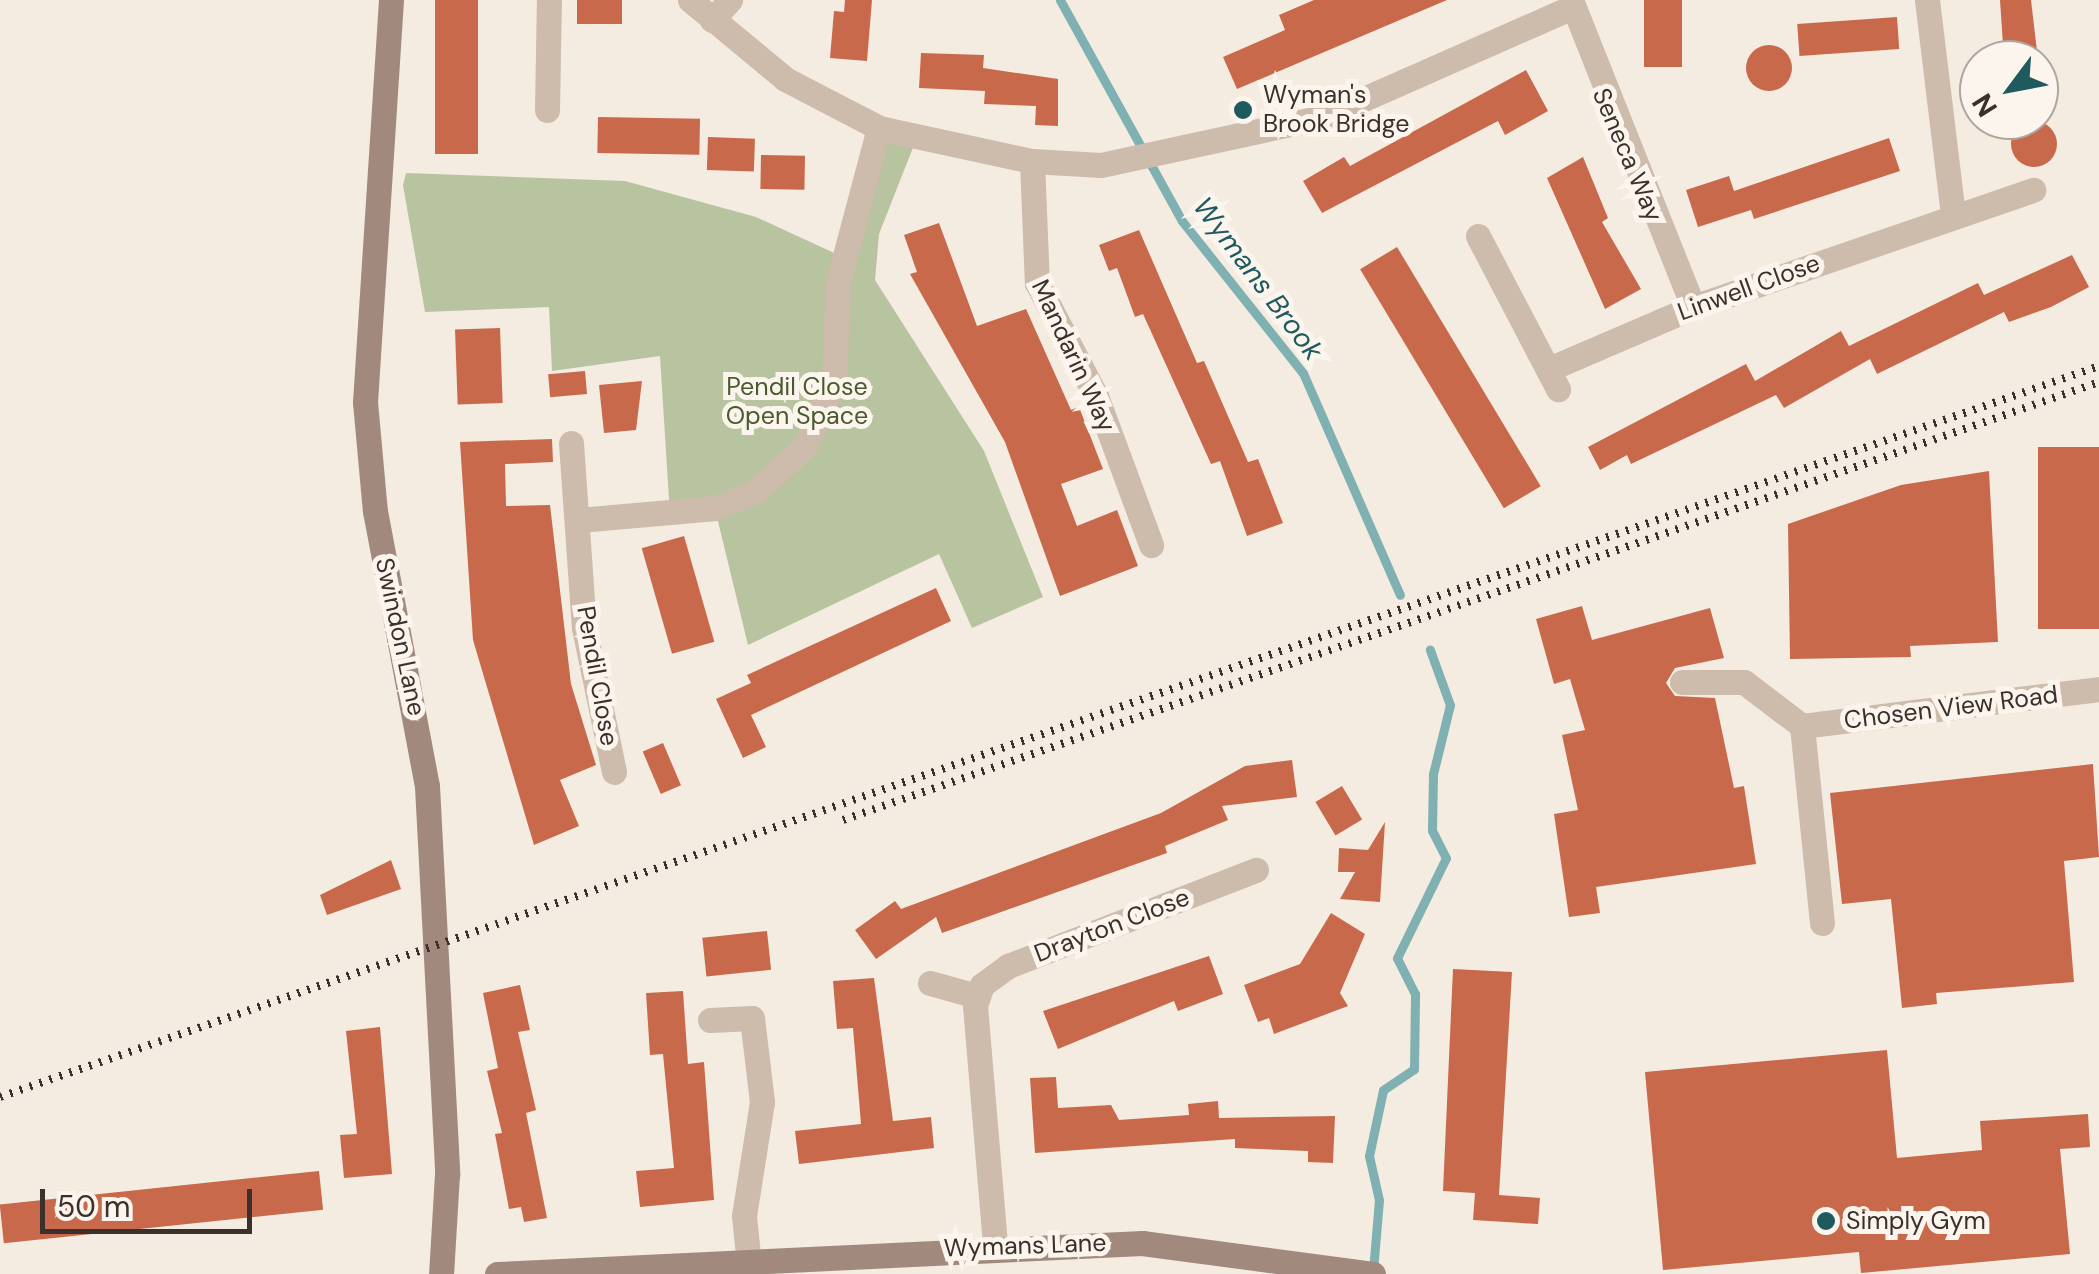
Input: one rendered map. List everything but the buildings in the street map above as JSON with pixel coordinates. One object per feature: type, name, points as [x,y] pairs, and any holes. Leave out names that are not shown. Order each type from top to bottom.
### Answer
[{"type":"street","name":"Swindon Lane","points":[[391,0],[366,418],[427,786],[447,1174],[441,1274]]},
{"type":"street","points":[[546,110],[549,0]]},
{"type":"street","points":[[690,0],[785,79],[879,128],[1032,160],[1101,165],[1196,150],[1324,117],[1571,3]]},
{"type":"street","points":[[712,20],[730,0]]},
{"type":"street","points":[[1927,0],[1952,216]]},
{"type":"street","name":"Seneca Way","points":[[1571,3],[1693,307]]},
{"type":"street","points":[[579,520],[715,508],[756,491],[805,446],[834,382],[838,282],[879,128]]},
{"type":"street","name":"Mandarin Way","points":[[1032,160],[1036,283],[1096,396],[1151,544]]},
{"type":"street","name":"Linwell Close","points":[[1478,236],[1554,379],[1693,307],[2033,190]]},
{"type":"street","name":"Pendil Close","points":[[571,443],[584,628],[614,772]]},
{"type":"street","points":[[1682,682],[1744,682],[1802,726],[1822,923]]},
{"type":"street","name":"Chosen View Road","points":[[1802,726],[2099,689]]},
{"type":"street","name":"Drayton Close","points":[[977,996],[1008,966],[1256,870]]},
{"type":"street","points":[[930,982],[977,996],[995,1244]]},
{"type":"street","points":[[710,1020],[752,1018],[762,1102],[744,1216],[749,1264]]},
{"type":"street","name":"Wymans Lane","points":[[497,1274],[749,1264],[995,1244],[1142,1243],[1373,1274]]},
{"type":"green space","name":"Pendil Close Open Space","points":[[879,128],[916,140],[879,234],[875,280],[984,451],[1043,597],[972,628],[939,554],[748,645],[715,509],[670,515],[660,356],[552,371],[549,307],[425,312],[403,185],[406,173],[625,181],[756,217],[843,257]]},
{"type":"waterway","name":"Wymans Brook","points":[[1060,0],[1182,221],[1303,373],[1400,595]]},
{"type":"waterway","name":"Wymans Brook","points":[[1373,1271],[1379,1200],[1369,1156],[1383,1090],[1414,1069],[1415,994],[1397,958],[1446,858],[1432,830],[1433,774],[1450,705],[1430,650]]},
{"type":"railway","points":[[0,1097],[2099,366]]},
{"type":"railway","points":[[843,820],[2099,382]]},
{"type":"place","name":"Wyman's Brook Bridge","points":[[1243,110]]},
{"type":"place","name":"Simply Gym","points":[[1826,1221]]}]
